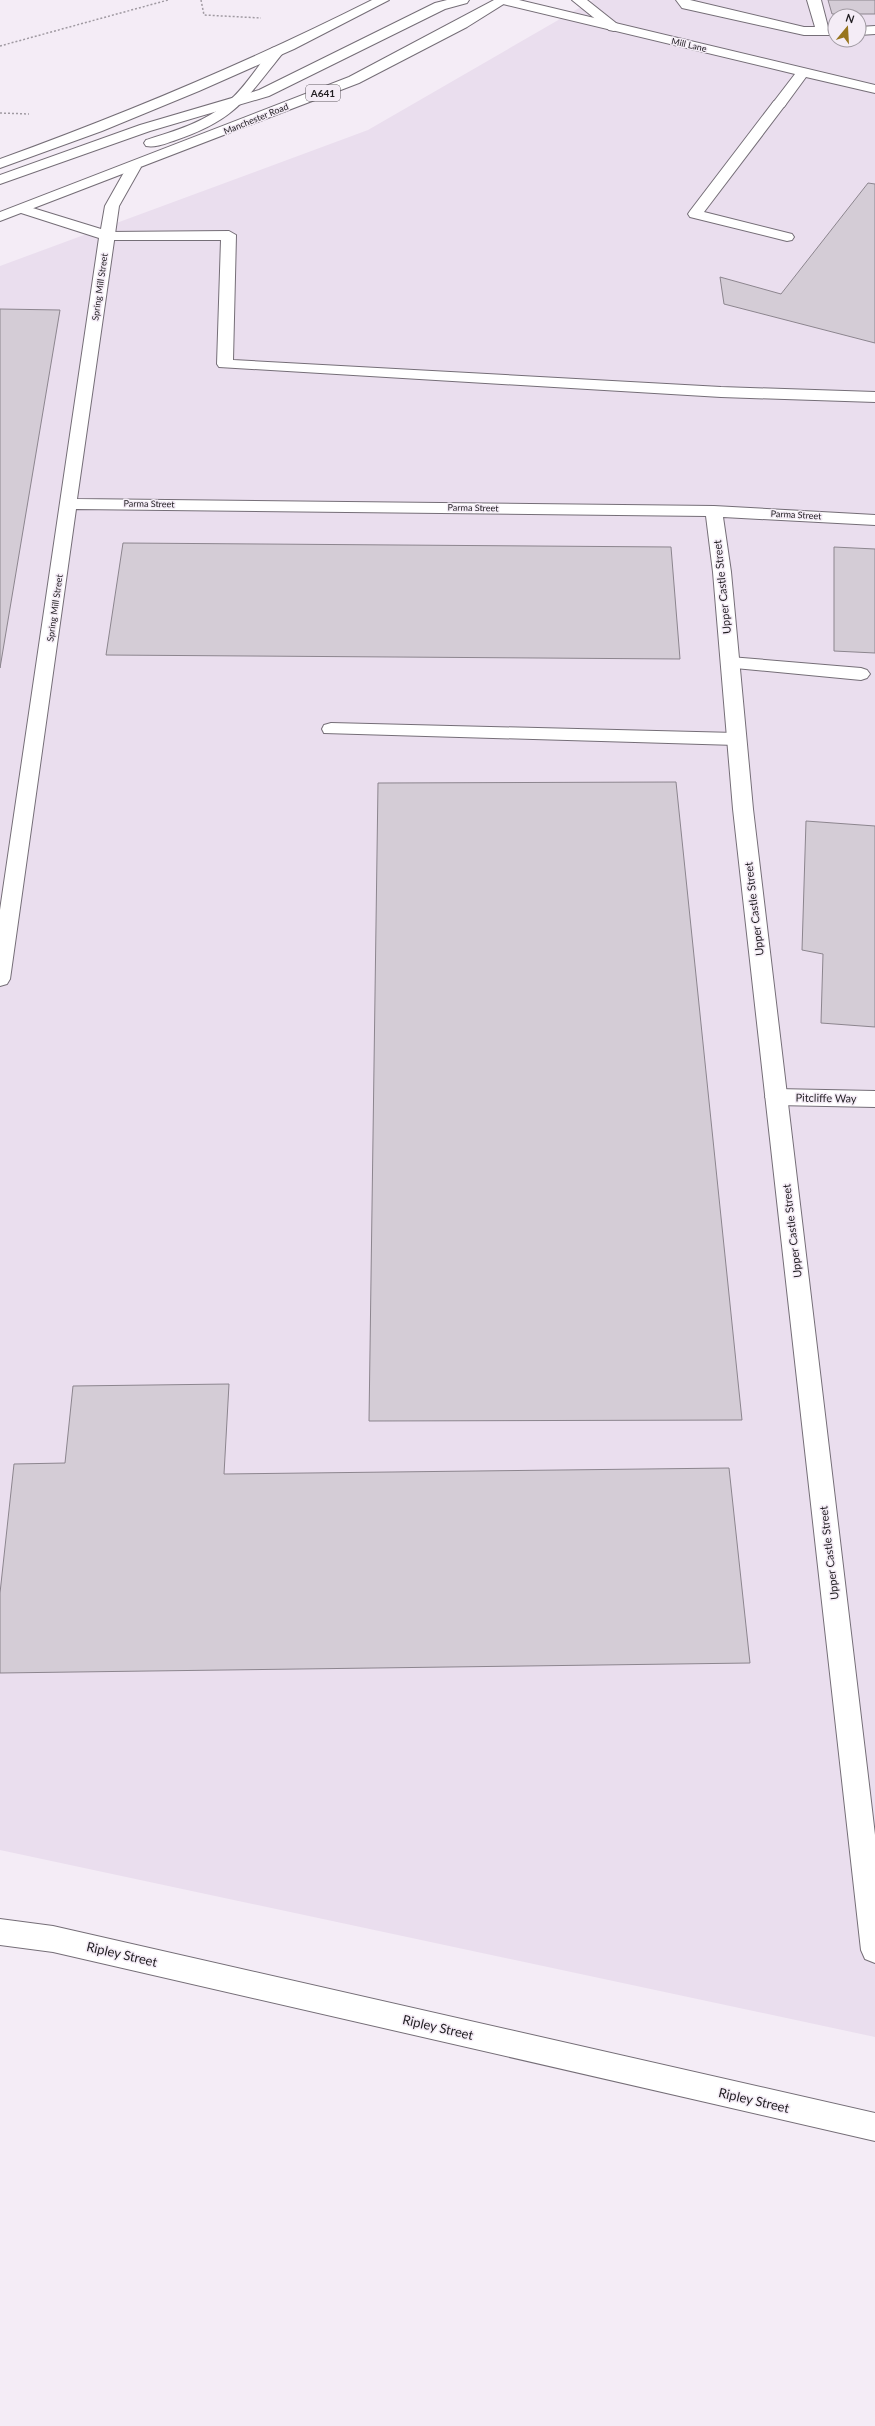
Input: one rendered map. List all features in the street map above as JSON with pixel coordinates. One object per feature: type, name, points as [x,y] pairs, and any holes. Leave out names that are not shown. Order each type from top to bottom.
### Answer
[{"type":"street","points":[[0,164],[148,108],[327,29],[382,0]]},
{"type":"street","points":[[0,180],[145,128],[234,104],[289,82],[440,6],[462,0]]},
{"type":"street","name":"Mill Lane","points":[[503,0],[875,89]]},
{"type":"street","name":"Manchester Road","points":[[0,218],[354,80],[462,24],[503,0]]},
{"type":"street","points":[[579,0],[614,27]]},
{"type":"street","points":[[683,0],[687,5],[804,31],[827,31]]},
{"type":"street","points":[[814,0],[827,27]]},
{"type":"street","points":[[151,143],[180,134],[213,118],[234,104],[277,51]]},
{"type":"street","points":[[787,237],[695,214],[803,72]]},
{"type":"street","name":"Spring Mill Street","points":[[0,979],[70,504],[107,236],[112,206],[134,167]]},
{"type":"street","points":[[23,209],[107,236],[229,235],[225,364],[721,392],[875,397]]},
{"type":"street","name":"Parma Street","points":[[70,504],[714,511],[875,520]]},
{"type":"street","name":"Upper Castle Street","points":[[714,511],[730,663],[736,739],[776,1097],[875,1950]]},
{"type":"street","points":[[730,663],[861,674]]},
{"type":"street","points":[[331,729],[736,739]]},
{"type":"street","name":"Pitcliffe Way","points":[[776,1097],[875,1099]]},
{"type":"street","name":"Ripley Street","points":[[0,1932],[61,1940],[875,2127]]},
{"type":"path","points":[[0,46],[168,0]]},
{"type":"shaded area","points":[[593,0],[875,0],[875,2037],[0,1850],[0,266],[368,130]]},
{"type":"building","points":[[828,0],[875,0],[875,14],[867,14],[867,8],[830,8]]},
{"type":"building","points":[[868,183],[875,184],[875,343],[724,304],[720,277],[781,294]]},
{"type":"building","points":[[0,309],[60,310],[0,668]]},
{"type":"building","points":[[123,543],[671,547],[680,659],[106,655]]},
{"type":"building","points":[[834,547],[875,549],[875,653],[834,651]]},
{"type":"building","points":[[676,782],[742,1420],[369,1421],[378,783]]},
{"type":"building","points":[[806,821],[875,826],[875,1027],[821,1023],[823,954],[802,950]]},
{"type":"building","points":[[229,1384],[224,1474],[729,1468],[750,1663],[0,1673],[0,1593],[14,1464],[65,1463],[73,1386]]}]
